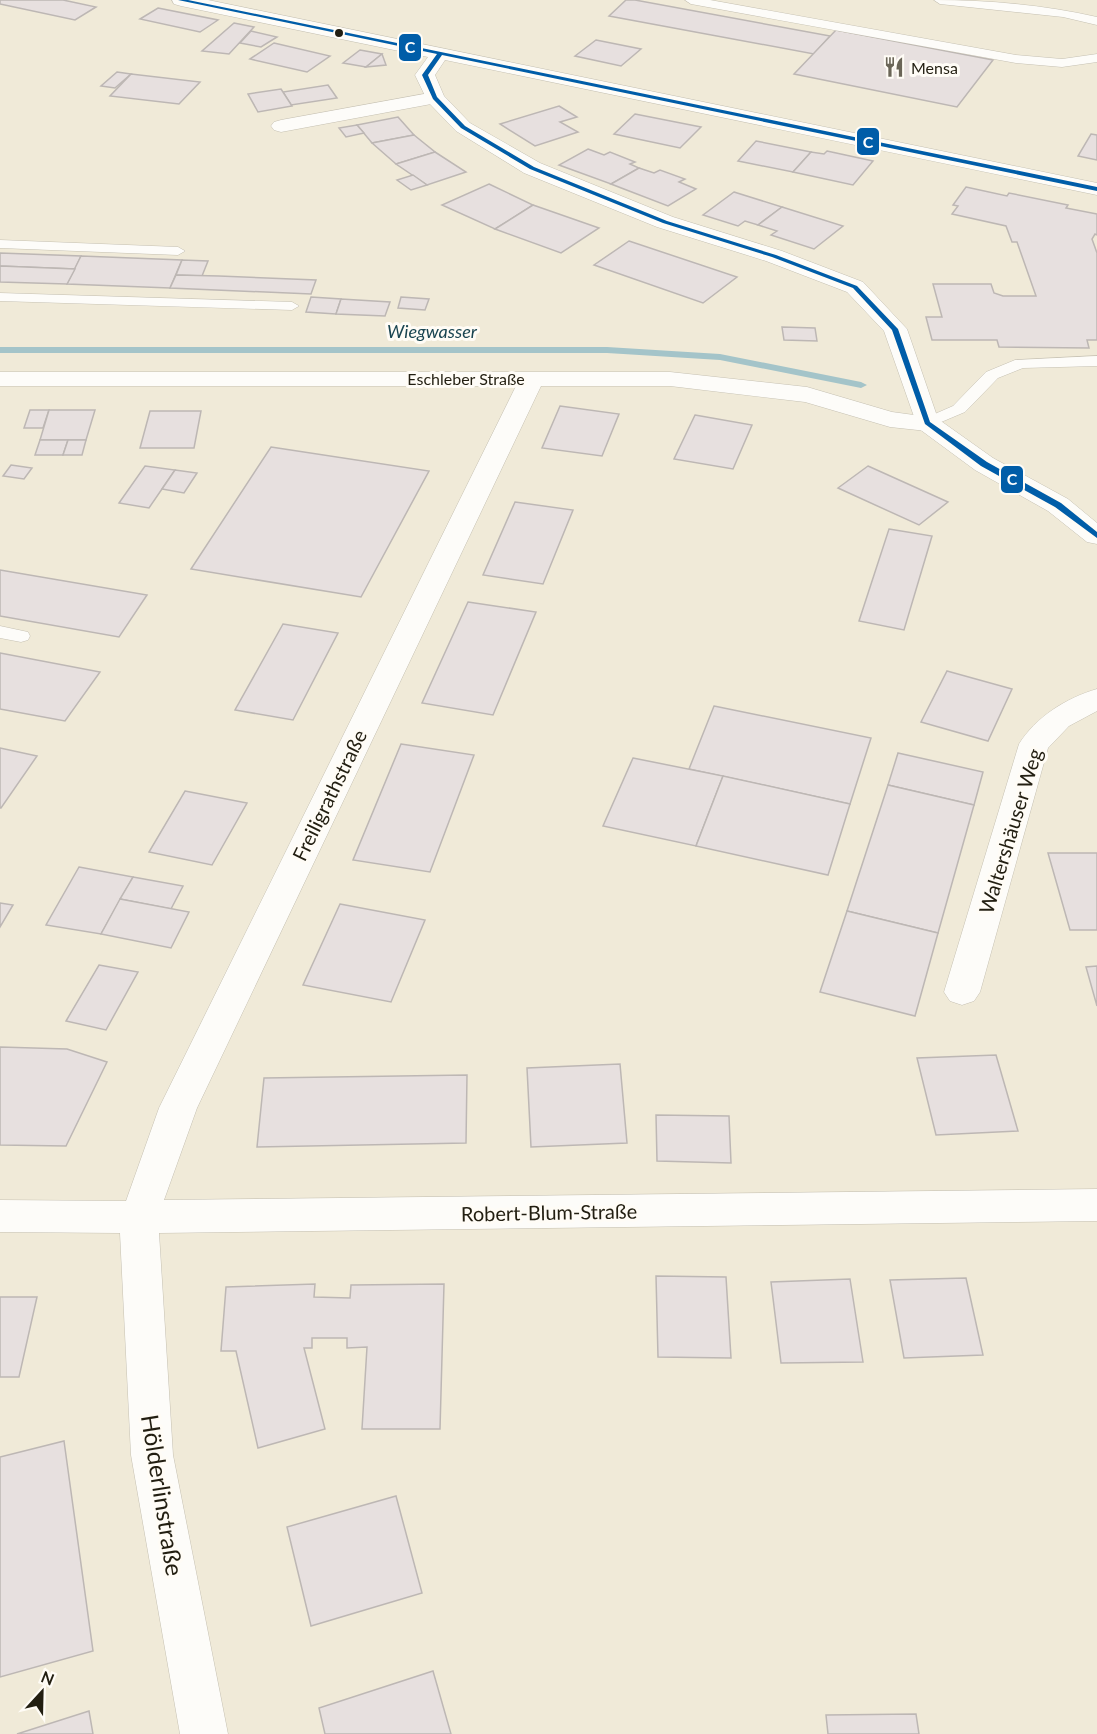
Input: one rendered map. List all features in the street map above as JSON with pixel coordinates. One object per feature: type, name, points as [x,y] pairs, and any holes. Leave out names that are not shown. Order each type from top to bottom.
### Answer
[{"type":"street","points":[[181,0],[1097,189]]},
{"type":"street","points":[[440,54],[425,75],[435,98],[463,127],[532,168],[665,222],[774,256],[855,286],[895,329],[927,423],[984,464],[1059,505],[1097,536]]},
{"type":"street","points":[[281,126],[435,98]]},
{"type":"street","name":"Eschleber Straße","points":[[0,379],[682,380],[807,395],[890,419],[927,423]]},
{"type":"street","name":"Freiligrathstraße","points":[[139,1217],[178,1108],[532,379]]},
{"type":"street","name":"Waltershäuser Weg","points":[[962,992],[1034,744],[1058,719],[1097,699]]},
{"type":"street","name":"Robert-Blum-Straße","points":[[0,1216],[139,1217],[1097,1205]]},
{"type":"street","name":"Hölderlinstraße","points":[[139,1217],[152,1455],[204,1734]]},
{"type":"lane","points":[[691,0],[1016,59],[1062,63],[1097,58]]},
{"type":"lane","points":[[940,0],[1063,13],[1097,21]]},
{"type":"lane","points":[[0,244],[178,252]]},
{"type":"lane","points":[[0,297],[292,306]]},
{"type":"lane","points":[[927,423],[959,409],[992,375],[1021,363],[1097,361]]},
{"type":"lane","points":[[0,632],[21,636]]},
{"type":"building","points":[[0,0],[63,0],[96,7],[75,20],[0,4]]},
{"type":"building","points":[[626,0],[830,36],[814,54],[609,16]]},
{"type":"building","points":[[158,8],[218,20],[200,32],[140,19]]},
{"type":"building","points":[[234,23],[254,27],[229,54],[202,51]]},
{"type":"building","name":"Mensa","points":[[836,30],[993,60],[957,107],[794,74]]},
{"type":"building","points":[[251,31],[277,37],[261,47],[240,43]]},
{"type":"building","points":[[596,40],[641,49],[621,66],[575,56]]},
{"type":"building","points":[[274,43],[330,56],[307,72],[250,59]]},
{"type":"building","points":[[360,50],[382,54],[366,67],[343,63]]},
{"type":"building","points":[[382,54],[386,65],[366,67]]},
{"type":"building","points":[[117,72],[131,74],[115,88],[101,86]]},
{"type":"building","points":[[131,74],[200,82],[179,104],[110,96]]},
{"type":"building","points":[[328,85],[337,98],[291,105],[283,92]]},
{"type":"building","points":[[281,89],[292,106],[258,112],[248,94]]},
{"type":"building","points":[[559,106],[577,117],[560,122],[578,132],[535,146],[500,124]]},
{"type":"building","points":[[635,114],[701,127],[680,148],[614,134]]},
{"type":"building","points":[[398,117],[414,135],[372,143],[357,125]]},
{"type":"building","points":[[357,125],[364,133],[346,137],[339,128]]},
{"type":"building","points":[[1091,134],[1097,135],[1097,160],[1078,156]]},
{"type":"building","points":[[414,135],[435,152],[396,164],[372,143]]},
{"type":"building","points":[[756,141],[811,152],[793,172],[738,161]]},
{"type":"building","points":[[588,149],[604,155],[610,152],[635,162],[630,164],[639,168],[611,184],[559,165]]},
{"type":"building","points":[[827,151],[873,161],[853,185],[793,172],[811,152],[824,154]]},
{"type":"building","points":[[435,152],[466,172],[427,185],[396,164]]},
{"type":"building","points":[[639,168],[654,173],[660,170],[685,179],[679,182],[696,189],[668,206],[611,184]]},
{"type":"building","points":[[413,175],[427,185],[411,190],[397,180]]},
{"type":"building","points":[[489,184],[533,205],[495,229],[442,205]]},
{"type":"building","points":[[966,187],[1068,205],[1066,208],[1097,214],[1097,235],[1095,234],[1092,239],[1097,253],[1097,340],[1087,340],[1089,348],[999,347],[997,340],[932,340],[926,317],[942,317],[933,284],[991,284],[994,293],[1003,296],[1036,296],[1017,242],[1012,242],[1006,226],[952,214],[958,206],[953,205]]},
{"type":"building","points":[[734,192],[782,207],[758,225],[745,221],[738,226],[703,215]]},
{"type":"building","points":[[533,205],[599,228],[561,253],[495,229]]},
{"type":"building","points":[[782,207],[843,226],[814,249],[771,235],[777,231],[758,225]]},
{"type":"building","points":[[629,241],[737,277],[703,303],[594,265]]},
{"type":"building","points":[[0,253],[81,256],[75,269],[0,266]]},
{"type":"building","points":[[81,256],[182,260],[170,288],[67,284]]},
{"type":"building","points":[[182,260],[208,261],[202,276],[176,275]]},
{"type":"building","points":[[0,266],[75,269],[67,284],[0,282]]},
{"type":"building","points":[[176,275],[316,280],[311,294],[170,288]]},
{"type":"building","points":[[311,297],[341,299],[336,314],[306,312]]},
{"type":"building","points":[[401,297],[429,299],[425,310],[398,308]]},
{"type":"building","points":[[341,299],[390,302],[385,316],[336,314]]},
{"type":"building","points":[[782,327],[815,328],[817,341],[784,340]]},
{"type":"building","points":[[560,406],[619,414],[602,456],[542,448]]},
{"type":"building","points":[[30,410],[49,410],[43,428],[24,428]]},
{"type":"building","points":[[49,410],[95,410],[86,440],[40,440]]},
{"type":"building","points":[[150,411],[201,411],[194,448],[140,448]]},
{"type":"building","points":[[695,415],[752,425],[733,469],[674,459]]},
{"type":"building","points":[[40,440],[68,440],[63,455],[35,455]]},
{"type":"building","points":[[68,440],[86,440],[82,455],[63,455]]},
{"type":"building","points":[[271,447],[429,471],[361,597],[191,569]]},
{"type":"building","points":[[11,465],[32,468],[24,479],[3,476]]},
{"type":"building","points":[[145,466],[175,470],[149,508],[119,503]]},
{"type":"building","points":[[868,466],[948,502],[919,525],[838,488]]},
{"type":"building","points":[[175,470],[197,473],[184,493],[162,489]]},
{"type":"building","points":[[515,502],[573,510],[543,584],[483,575]]},
{"type":"building","points":[[889,529],[932,536],[904,630],[859,621]]},
{"type":"building","points":[[0,570],[147,595],[119,637],[0,616]]},
{"type":"building","points":[[468,602],[536,612],[493,715],[422,703]]},
{"type":"building","points":[[283,624],[338,633],[293,720],[235,710]]},
{"type":"building","points":[[0,653],[100,672],[65,721],[0,709]]},
{"type":"building","points":[[947,671],[1012,689],[988,741],[921,722]]},
{"type":"building","points":[[714,706],[871,738],[850,804],[689,769]]},
{"type":"building","points":[[401,744],[474,755],[430,872],[353,860]]},
{"type":"building","points":[[0,748],[37,756],[1,808],[0,808]]},
{"type":"building","points":[[898,753],[983,772],[974,805],[888,785]]},
{"type":"building","points":[[633,758],[723,776],[696,846],[603,826]]},
{"type":"building","points":[[723,776],[850,804],[828,875],[696,846]]},
{"type":"building","points":[[888,785],[974,805],[938,933],[847,911]]},
{"type":"building","points":[[185,791],[247,803],[212,865],[149,852]]},
{"type":"building","points":[[1048,853],[1097,853],[1097,930],[1070,930]]},
{"type":"building","points":[[79,867],[133,877],[101,934],[46,925]]},
{"type":"building","points":[[133,877],[183,886],[171,909],[120,899]]},
{"type":"building","points":[[120,899],[189,912],[171,948],[101,934]]},
{"type":"building","points":[[0,903],[13,905],[0,927]]},
{"type":"building","points":[[340,904],[425,920],[391,1002],[303,985]]},
{"type":"building","points":[[847,911],[938,933],[915,1016],[820,992]]},
{"type":"building","points":[[99,965],[138,972],[106,1030],[66,1021]]},
{"type":"building","points":[[1097,966],[1097,1006],[1086,967]]},
{"type":"building","points":[[0,1047],[67,1049],[107,1062],[66,1146],[0,1145]]},
{"type":"building","points":[[996,1055],[1018,1131],[936,1135],[917,1058]]},
{"type":"building","points":[[620,1064],[627,1143],[531,1147],[527,1068]]},
{"type":"building","points":[[467,1075],[466,1143],[257,1147],[264,1078]]},
{"type":"building","points":[[656,1115],[729,1116],[731,1163],[657,1161]]},
{"type":"building","points":[[656,1276],[726,1277],[731,1358],[658,1357]]},
{"type":"building","points":[[966,1278],[983,1355],[904,1358],[890,1280]]},
{"type":"building","points":[[850,1279],[863,1362],[781,1363],[771,1282]]},
{"type":"building","points":[[315,1284],[314,1297],[350,1298],[351,1285],[444,1284],[440,1429],[362,1429],[367,1347],[347,1348],[347,1338],[312,1338],[312,1348],[304,1348],[325,1429],[258,1448],[236,1351],[221,1351],[226,1287]]},
{"type":"building","points":[[0,1297],[37,1297],[19,1377],[0,1377]]},
{"type":"building","points":[[64,1441],[93,1651],[0,1677],[0,1457]]},
{"type":"building","points":[[396,1496],[422,1593],[311,1626],[287,1527]]},
{"type":"building","points":[[433,1671],[451,1734],[325,1734],[319,1708]]},
{"type":"building","points":[[89,1711],[93,1734],[17,1734]]},
{"type":"building","points":[[916,1714],[919,1734],[828,1734],[826,1715]]},
{"type":"waterway","name":"Wiegwasser","points":[[0,350],[607,350],[720,357],[861,385]]},
{"type":"transit line","name":"C","points":[[181,0],[1097,189]]},
{"type":"transit line","name":"C","points":[[440,54],[425,75],[435,98],[463,127],[532,168],[665,222],[774,256],[855,287],[895,329],[927,423]]},
{"type":"transit line","name":"C","points":[[927,423],[984,464],[1058,505],[1097,536]]},
{"type":"place","name":"Mensa","points":[[894,67]]}]
